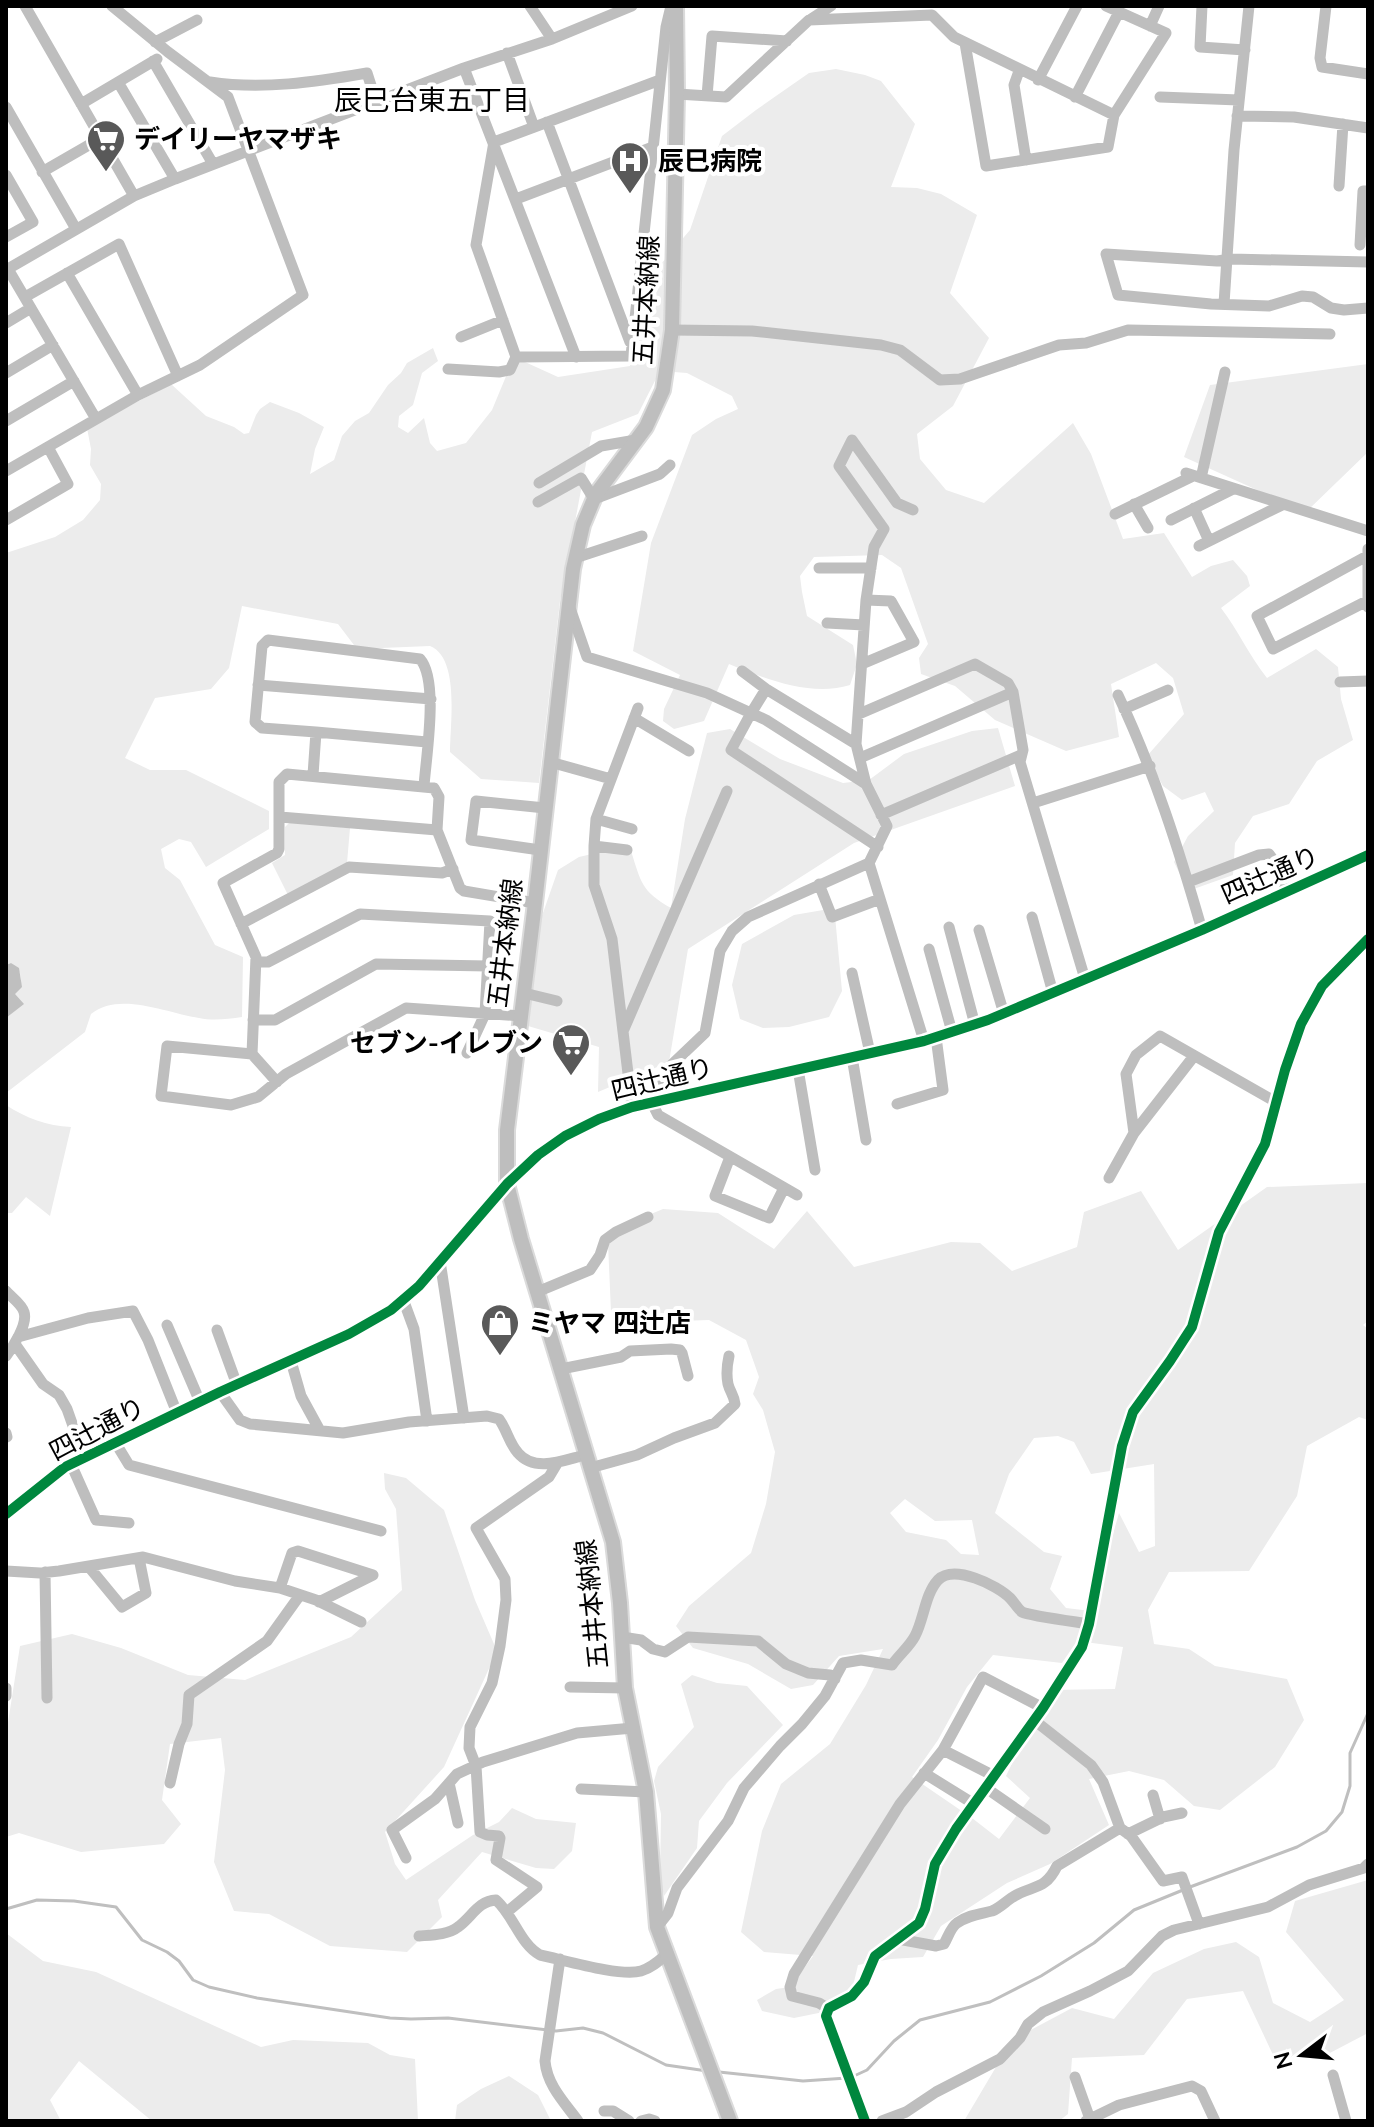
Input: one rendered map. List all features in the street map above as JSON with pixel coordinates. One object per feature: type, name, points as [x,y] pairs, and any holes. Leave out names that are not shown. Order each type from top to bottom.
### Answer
[{"type":"main road","name":"五井本納線","points":[[673,6],[677,94],[672,330],[663,390],[646,427],[594,499],[583,525],[575,558],[507,1130],[507,1184],[613,1542],[625,1688],[646,1792],[657,1927],[730,2121]]},
{"type":"street","points":[[25,6],[134,196]]},
{"type":"street","points":[[6,471],[138,395],[200,365],[303,295],[228,97],[112,6]]},
{"type":"street","points":[[530,6],[552,39]]},
{"type":"street","points":[[96,419],[7,270],[134,196],[376,101],[552,39],[632,6]]},
{"type":"street","points":[[516,357],[631,356],[666,27],[673,6]]},
{"type":"street","points":[[677,94],[726,97],[809,20],[831,6]]},
{"type":"street","points":[[1038,80],[1077,6]]},
{"type":"street","points":[[965,43],[986,166],[1108,147],[1114,115],[1166,33],[1106,6]]},
{"type":"street","points":[[1150,26],[1159,6]]},
{"type":"street","points":[[1202,6],[1200,47],[1245,50]]},
{"type":"street","points":[[1224,304],[1237,116],[1249,6]]},
{"type":"street","points":[[1326,6],[1320,58],[1322,67],[1368,74]]},
{"type":"street","points":[[1075,97],[1119,12]]},
{"type":"street","points":[[809,20],[932,15],[954,37],[1114,115]]},
{"type":"street","points":[[155,42],[197,20]]},
{"type":"street","points":[[707,96],[712,36],[787,41]]},
{"type":"street","points":[[81,104],[168,52]]},
{"type":"street","points":[[507,53],[534,127]]},
{"type":"street","points":[[153,61],[213,164]]},
{"type":"street","points":[[464,68],[576,357]]},
{"type":"street","points":[[1019,71],[1014,85],[1026,160]]},
{"type":"street","points":[[209,82],[267,86],[367,73],[376,101]]},
{"type":"street","points":[[494,142],[660,80]]},
{"type":"street","points":[[118,82],[175,179]]},
{"type":"street","points":[[1160,97],[1239,100]]},
{"type":"street","points":[[6,109],[76,229]]},
{"type":"street","points":[[1237,116],[1294,117],[1368,128]]},
{"type":"street","points":[[547,122],[632,346]]},
{"type":"street","points":[[1339,186],[1343,124]]},
{"type":"street","points":[[42,172],[101,138]]},
{"type":"street","points":[[448,369],[499,372],[510,370],[516,357],[476,245],[494,142]]},
{"type":"street","points":[[516,199],[653,147]]},
{"type":"street","points":[[6,175],[33,222],[6,237]]},
{"type":"street","points":[[1360,245],[1363,191],[1368,191]]},
{"type":"street","points":[[6,323],[67,273],[119,244],[178,376]]},
{"type":"street","points":[[1368,262],[1217,261],[1106,254],[1118,295],[1269,306],[1302,296],[1313,297],[1331,308],[1368,308]]},
{"type":"street","points":[[67,273],[138,395]]},
{"type":"street","points":[[461,337],[503,320]]},
{"type":"street","points":[[672,330],[752,331],[881,345],[900,350],[940,380],[960,379],[1059,345],[1086,343],[1128,330],[1330,334]]},
{"type":"street","points":[[6,373],[53,345]]},
{"type":"street","points":[[1193,476],[1225,372]]},
{"type":"street","points":[[6,421],[74,381]]},
{"type":"street","points":[[539,483],[601,446],[636,440]]},
{"type":"street","points":[[797,1195],[658,1115],[652,1103],[663,1073],[705,1033],[720,951],[732,931],[748,917],[869,863],[878,847],[887,826],[866,784],[856,744],[866,600],[874,547],[884,529],[839,466],[852,440],[897,503],[913,510]]},
{"type":"street","points":[[6,520],[68,484],[48,447]]},
{"type":"street","points":[[538,502],[581,478],[594,499],[660,474],[670,465]]},
{"type":"street","points":[[1115,514],[1193,476],[1368,531]]},
{"type":"street","points":[[1171,520],[1233,489]]},
{"type":"street","points":[[1134,504],[1148,528]]},
{"type":"street","points":[[1194,508],[1204,544],[1282,505]]},
{"type":"street","points":[[575,558],[642,536]]},
{"type":"street","points":[[1367,552],[1367,604],[1273,649],[1257,616],[1367,552]]},
{"type":"street","points":[[819,568],[871,568]]},
{"type":"street","points":[[862,664],[914,642],[891,601],[866,600]]},
{"type":"street","points":[[569,604],[587,657],[707,693],[766,720],[866,784]]},
{"type":"street","points":[[827,623],[864,625]]},
{"type":"street","points":[[424,786],[431,699],[425,665],[420,659],[268,640],[262,646],[255,722],[262,728],[427,742]]},
{"type":"street","points":[[859,714],[975,664],[1008,683],[1013,692],[1023,750],[1020,762],[1085,979]]},
{"type":"street","points":[[742,671],[856,744]]},
{"type":"street","points":[[1340,682],[1368,681]]},
{"type":"street","points":[[258,685],[431,699]]},
{"type":"street","points":[[766,689],[731,750],[878,847]]},
{"type":"street","points":[[1124,709],[1168,690]]},
{"type":"street","points":[[860,758],[1013,692]]},
{"type":"street","points":[[1118,695],[1150,766],[1202,930]]},
{"type":"street","points":[[632,1107],[612,939],[594,885],[596,819],[636,713],[689,751]]},
{"type":"street","points":[[313,775],[316,732]]},
{"type":"street","points":[[881,815],[1021,755]]},
{"type":"street","points":[[550,762],[611,779]]},
{"type":"street","points":[[1033,803],[1150,766]]},
{"type":"street","points":[[252,1054],[256,957],[223,883],[277,853],[280,846],[279,782],[287,774],[434,788],[439,797],[437,830],[460,888],[535,903]]},
{"type":"street","points":[[623,1033],[727,791]]},
{"type":"street","points":[[540,850],[471,840],[476,801],[545,808]]},
{"type":"street","points":[[280,817],[437,830]]},
{"type":"street","points":[[596,819],[632,829]]},
{"type":"street","points":[[594,846],[627,850]]},
{"type":"street","points":[[1188,882],[1269,854],[1277,865],[1286,892]]},
{"type":"street","name":"四辻通り","points":[[6,1514],[55,1474],[84,1457],[349,1334],[391,1310],[419,1286],[507,1184],[538,1155],[565,1136],[599,1119],[632,1107],[930,1039],[975,1025],[1202,930],[1368,855]]},
{"type":"street","points":[[869,863],[930,1039],[943,1090],[897,1104]]},
{"type":"street","points":[[241,924],[349,867],[442,873],[453,869]]},
{"type":"street","points":[[819,884],[832,917],[880,899]]},
{"type":"street","points":[[256,962],[268,962],[360,914],[490,921],[485,1014],[467,1053]]},
{"type":"street","points":[[1032,917],[1053,993]]},
{"type":"street","points":[[949,927],[975,1025]]},
{"type":"street","points":[[979,930],[1004,1014]]},
{"type":"street","points":[[865,2121],[826,2016],[829,2009],[852,1996],[864,1982],[875,1956],[919,1923],[935,1864],[1082,1647],[1122,1446],[1133,1412],[1192,1327],[1219,1232],[1265,1144],[1302,1021],[1322,986],[1368,939]]},
{"type":"street","points":[[929,949],[952,1032]]},
{"type":"street","points":[[253,1020],[275,1020],[376,964],[488,966]]},
{"type":"street","points":[[852,973],[870,1053]]},
{"type":"street","points":[[524,993],[557,1001]]},
{"type":"street","points":[[277,1082],[252,1054],[167,1046],[161,1096],[231,1105],[258,1097],[277,1082],[286,1074],[406,1008],[521,1016]]},
{"type":"street","points":[[1134,1133],[1126,1074],[1136,1055],[1160,1036],[1276,1102]]},
{"type":"street","points":[[1109,1178],[1134,1133],[1194,1056]]},
{"type":"street","points":[[852,1057],[866,1140]]},
{"type":"street","points":[[798,1069],[815,1170]]},
{"type":"street","points":[[730,1157],[715,1196],[769,1218],[784,1188]]},
{"type":"street","points":[[537,1292],[590,1270],[605,1240],[648,1217]]},
{"type":"street","points":[[440,1261],[464,1418]]},
{"type":"street","points":[[6,1291],[24,1309],[24,1319],[16,1340],[6,1356]]},
{"type":"street","points":[[403,1299],[414,1329],[427,1421]]},
{"type":"street","points":[[16,1340],[88,1318],[133,1311],[177,1413]]},
{"type":"street","points":[[167,1325],[200,1402]]},
{"type":"street","points":[[217,1330],[237,1385]]},
{"type":"street","points":[[16,1340],[43,1384],[59,1395],[84,1457]]},
{"type":"street","points":[[561,1369],[621,1357],[630,1351],[671,1349],[682,1353],[688,1376]]},
{"type":"street","points":[[220,1392],[240,1420],[250,1424],[343,1433],[409,1422],[487,1416],[499,1419],[519,1455],[532,1463],[588,1461],[637,1455],[715,1423],[735,1404],[726,1372],[729,1356]]},
{"type":"street","points":[[291,1361],[301,1396],[319,1429]]},
{"type":"street","points":[[115,1442],[129,1465],[381,1531]]},
{"type":"street","points":[[507,1912],[537,1887],[496,1860],[499,1836],[480,1832],[476,1766],[469,1748],[470,1727],[492,1683],[506,1600],[505,1579],[476,1528],[549,1477],[558,1462]]},
{"type":"street","points":[[71,1464],[96,1520],[129,1523]]},
{"type":"street","points":[[280,1588],[292,1553],[298,1551],[373,1575],[319,1602]]},
{"type":"street","points":[[89,1567],[122,1607],[146,1593],[139,1558]]},
{"type":"street","points":[[6,1571],[45,1572],[139,1558],[235,1581],[280,1588],[361,1622]]},
{"type":"street","points":[[45,1572],[47,1698]]},
{"type":"street","points":[[657,1927],[668,1913],[677,1888],[728,1821],[744,1788],[825,1696],[843,1663],[852,1660],[892,1665],[913,1641],[924,1618],[932,1589],[940,1578],[949,1574],[976,1578],[1009,1596],[1022,1612],[1089,1624]]},
{"type":"street","points":[[170,1783],[187,1724],[189,1695],[267,1641],[300,1595]]},
{"type":"street","points":[[622,1637],[641,1640],[653,1649],[665,1652],[688,1637],[758,1641],[786,1664],[835,1679]]},
{"type":"street","points":[[829,2009],[792,1996],[790,1987],[794,1974],[900,1804],[943,1750],[983,1677],[1043,1708]]},
{"type":"street","points":[[570,1687],[625,1688]]},
{"type":"street","points":[[6,1688],[6,1696]]},
{"type":"street","points":[[1034,1720],[1091,1765],[1103,1782],[1124,1831],[1163,1881],[1182,1877],[1199,1924]]},
{"type":"street","points":[[406,1858],[392,1830],[435,1799],[457,1774],[577,1733],[633,1728]]},
{"type":"street","points":[[943,1750],[994,1776]]},
{"type":"street","points":[[924,1773],[974,1804]]},
{"type":"street","points":[[449,1783],[458,1823]]},
{"type":"street","points":[[986,1788],[1045,1829]]},
{"type":"street","points":[[581,1789],[646,1792]]},
{"type":"street","points":[[1153,1795],[1160,1819]]},
{"type":"street","points":[[898,1939],[936,1946],[944,1944],[954,1924],[978,1912],[995,1910],[1016,1895],[1043,1885],[1057,1866],[1124,1831],[1182,1813]]},
{"type":"street","points":[[882,2121],[906,2112],[936,2092],[1000,2059],[1020,2038],[1028,2024],[1043,2012],[1128,1971],[1162,1936],[1174,1930],[1268,1907],[1309,1885],[1364,1868],[1368,1864]]},
{"type":"street","points":[[419,1936],[456,1929],[481,1904],[496,1900],[530,1949],[540,1955],[620,1972],[639,1972],[668,1953]]},
{"type":"street","points":[[560,1959],[545,2061],[546,2074],[578,2121]]},
{"type":"street","points":[[1333,2075],[1346,2121]]},
{"type":"street","points":[[1075,2077],[1088,2120],[1119,2105],[1192,2086],[1201,2091],[1215,2121]]},
{"type":"street","points":[[604,2111],[613,2111],[629,2121]]},
{"type":"street","points":[[641,2121],[655,2121]]},
{"type":"shaded area","points":[[836,69],[881,81],[915,124],[891,187],[917,188],[941,194],[977,215],[950,293],[989,338],[953,406],[917,434],[920,459],[946,490],[984,503],[1073,423],[1091,454],[1123,539],[1164,533],[1192,577],[1211,566],[1233,560],[1247,576],[1250,586],[1221,608],[1255,661],[1267,678],[1316,649],[1338,667],[1341,699],[1353,740],[1317,761],[1289,804],[1253,816],[1235,843],[1233,875],[1188,891],[1174,862],[1188,836],[1214,811],[1205,792],[1182,800],[1163,786],[1147,756],[1184,714],[1173,678],[1156,663],[1111,684],[1119,737],[1066,751],[995,720],[955,686],[921,674],[919,658],[928,644],[901,568],[882,555],[814,557],[800,576],[807,616],[853,645],[857,664],[850,685],[804,688],[729,664],[704,721],[674,729],[663,721],[664,709],[680,675],[633,651],[651,543],[692,435],[738,409],[732,396],[687,373],[660,371],[638,414],[592,432],[560,601],[539,783],[481,779],[450,752],[450,677],[439,653],[430,646],[357,649],[338,624],[242,606],[229,668],[211,689],[155,698],[125,758],[150,770],[186,770],[269,811],[269,829],[206,867],[191,842],[179,839],[161,849],[165,868],[180,880],[215,945],[243,957],[242,1017],[204,1019],[129,1004],[102,1007],[91,1014],[85,1032],[6,1093],[6,1018],[23,1004],[14,994],[21,981],[20,973],[11,963],[6,965],[6,553],[55,537],[83,520],[100,500],[101,484],[90,465],[87,428],[171,384],[206,416],[244,434],[249,433],[260,409],[270,402],[324,427],[310,474],[334,460],[342,436],[355,421],[369,413],[407,363],[433,348],[438,361],[422,373],[413,405],[399,416],[398,427],[408,433],[424,418],[430,443],[437,451],[466,443],[492,410],[514,357],[558,377],[630,366],[649,278],[690,230],[722,136],[809,73]]},
{"type":"shaded area","points":[[1368,364],[1368,452],[1306,512],[1184,457],[1210,385]]},
{"type":"shaded area","points":[[998,728],[1015,786],[854,843],[688,949],[669,1062],[598,1092],[599,1047],[528,1026],[537,930],[558,870],[579,857],[613,849],[631,851],[648,891],[671,908],[685,819],[707,733],[730,729],[780,759],[843,783],[869,780],[904,754],[972,731]]},
{"type":"shaded area","points":[[290,822],[350,828],[347,863],[288,895],[272,863],[285,855],[285,827]]},
{"type":"shaded area","points":[[829,909],[835,916],[842,991],[829,1017],[789,1027],[763,1028],[740,1019],[732,985],[742,944],[794,915]]},
{"type":"shaded area","points":[[11,963],[19,968],[22,987],[15,994],[24,1004],[6,1018],[6,965]]},
{"type":"shaded area","points":[[6,1105],[37,1120],[71,1127],[50,1216],[26,1197],[12,1213],[6,1213]]},
{"type":"shaded area","points":[[1368,1183],[1368,1321],[1363,1325],[1368,1329],[1368,1420],[1359,1417],[1307,1446],[1297,1496],[1249,1571],[1169,1572],[1148,1610],[1154,1644],[1189,1649],[1215,1666],[1287,1679],[1304,1720],[1275,1767],[1220,1810],[1194,1806],[1164,1780],[1129,1771],[1089,1779],[1109,1825],[1050,1864],[1007,1883],[941,1926],[923,1957],[858,1965],[848,2007],[794,2018],[762,2011],[757,2000],[776,1989],[790,1987],[813,1956],[764,1952],[741,1932],[762,1831],[781,1784],[830,1744],[866,1685],[883,1649],[839,1656],[813,1685],[791,1689],[748,1664],[693,1648],[676,1626],[689,1606],[751,1553],[766,1504],[775,1452],[763,1410],[753,1394],[759,1377],[746,1340],[709,1320],[653,1322],[611,1312],[608,1243],[627,1224],[663,1209],[718,1213],[774,1249],[807,1211],[854,1267],[951,1242],[980,1243],[1012,1271],[1077,1247],[1084,1212],[1141,1191],[1178,1250],[1267,1187]],"holes":[[[1058,1436],[1074,1442],[1091,1474],[1154,1464],[1155,1546],[1139,1552],[1119,1513],[1091,1611],[1066,1608],[1050,1589],[1062,1556],[1044,1552],[995,1513],[1009,1474],[1034,1438]],[[905,1499],[935,1521],[972,1520],[979,1555],[961,1554],[946,1540],[906,1532],[890,1513]],[[1077,1641],[1123,1647],[1115,1689],[1047,1690],[1006,1776],[1030,1798],[999,1839],[912,1777],[938,1740],[967,1687],[993,1655],[1062,1663]]]},
{"type":"shaded area","points":[[384,1473],[406,1478],[444,1510],[475,1600],[497,1651],[444,1767],[385,1832],[395,1864],[406,1880],[473,1835],[499,1822],[512,1808],[536,1819],[576,1823],[572,1851],[554,1869],[536,1868],[482,1852],[438,1900],[442,1917],[407,1952],[330,1946],[269,1914],[234,1911],[214,1862],[225,1770],[221,1738],[170,1744],[162,1800],[181,1824],[164,1844],[81,1852],[19,1833],[6,1837],[6,1735],[20,1646],[72,1634],[121,1648],[188,1675],[245,1680],[351,1637],[402,1590],[396,1509],[385,1489]]},
{"type":"shaded area","points":[[692,1675],[717,1683],[747,1686],[783,1725],[727,1783],[699,1821],[697,1848],[664,1896],[660,1877],[661,1814],[654,1781],[658,1767],[694,1727],[681,1684]]},
{"type":"shaded area","points":[[1368,1880],[1368,2033],[1326,2055],[1275,2059],[1243,1991],[1187,1999],[1144,2055],[1072,2058],[1068,2114],[1059,2121],[964,2121],[1012,2040],[1072,2008],[1114,2019],[1153,1973],[1204,1949],[1236,1942],[1259,1957],[1273,2003],[1310,2022],[1344,2000],[1286,1932],[1295,1901]]},
{"type":"shaded area","points":[[6,1933],[43,1961],[96,1972],[261,2047],[293,2040],[368,2043],[390,2055],[415,2059],[418,2121],[152,2121],[79,2061],[50,2100],[61,2121],[6,2121]]},
{"type":"shaded area","points":[[509,2076],[538,2095],[551,2121],[455,2121],[457,2105]]},
{"type":"waterway","points":[[1190,1887],[1297,1847],[1326,1831],[1342,1812],[1350,1786],[1350,1753],[1368,1713]]},
{"type":"waterway","points":[[854,2076],[867,2070],[894,2041],[920,2020],[990,2002],[1041,1976],[1094,1943],[1134,1910],[1183,1890]]},
{"type":"waterway","points":[[6,1909],[37,1900],[116,1907],[142,1940],[167,1952],[179,1961],[193,1980],[209,1987],[257,1998],[390,2018],[448,2018],[556,2031],[583,2028],[603,2033],[666,2065],[707,2071]]},
{"type":"waterway","points":[[719,2072],[803,2081],[847,2078]]},
{"type":"cycle path","points":[[6,1514],[65,1467],[349,1334],[391,1310],[419,1286],[507,1184],[538,1155],[565,1136],[599,1119],[632,1107],[924,1041],[988,1020],[1202,930],[1368,855]]},
{"type":"cycle path","points":[[865,2121],[826,2016],[829,2008],[852,1996],[864,1982],[875,1956],[919,1923],[935,1864],[1082,1647],[1122,1446],[1133,1412],[1192,1327],[1219,1232],[1265,1144],[1301,1024],[1322,986],[1368,939]]},
{"type":"place","name":"デイリーヤマザキ","points":[[106,173]]},
{"type":"place","name":"辰巳病院","points":[[630,195]]},
{"type":"place","name":"セブン-イレブン","points":[[571,1077]]},
{"type":"place","name":"ミヤマ 四辻店","points":[[500,1357]]},
{"type":"district","name":"辰巳台東五丁目","points":[[432,100]]}]
